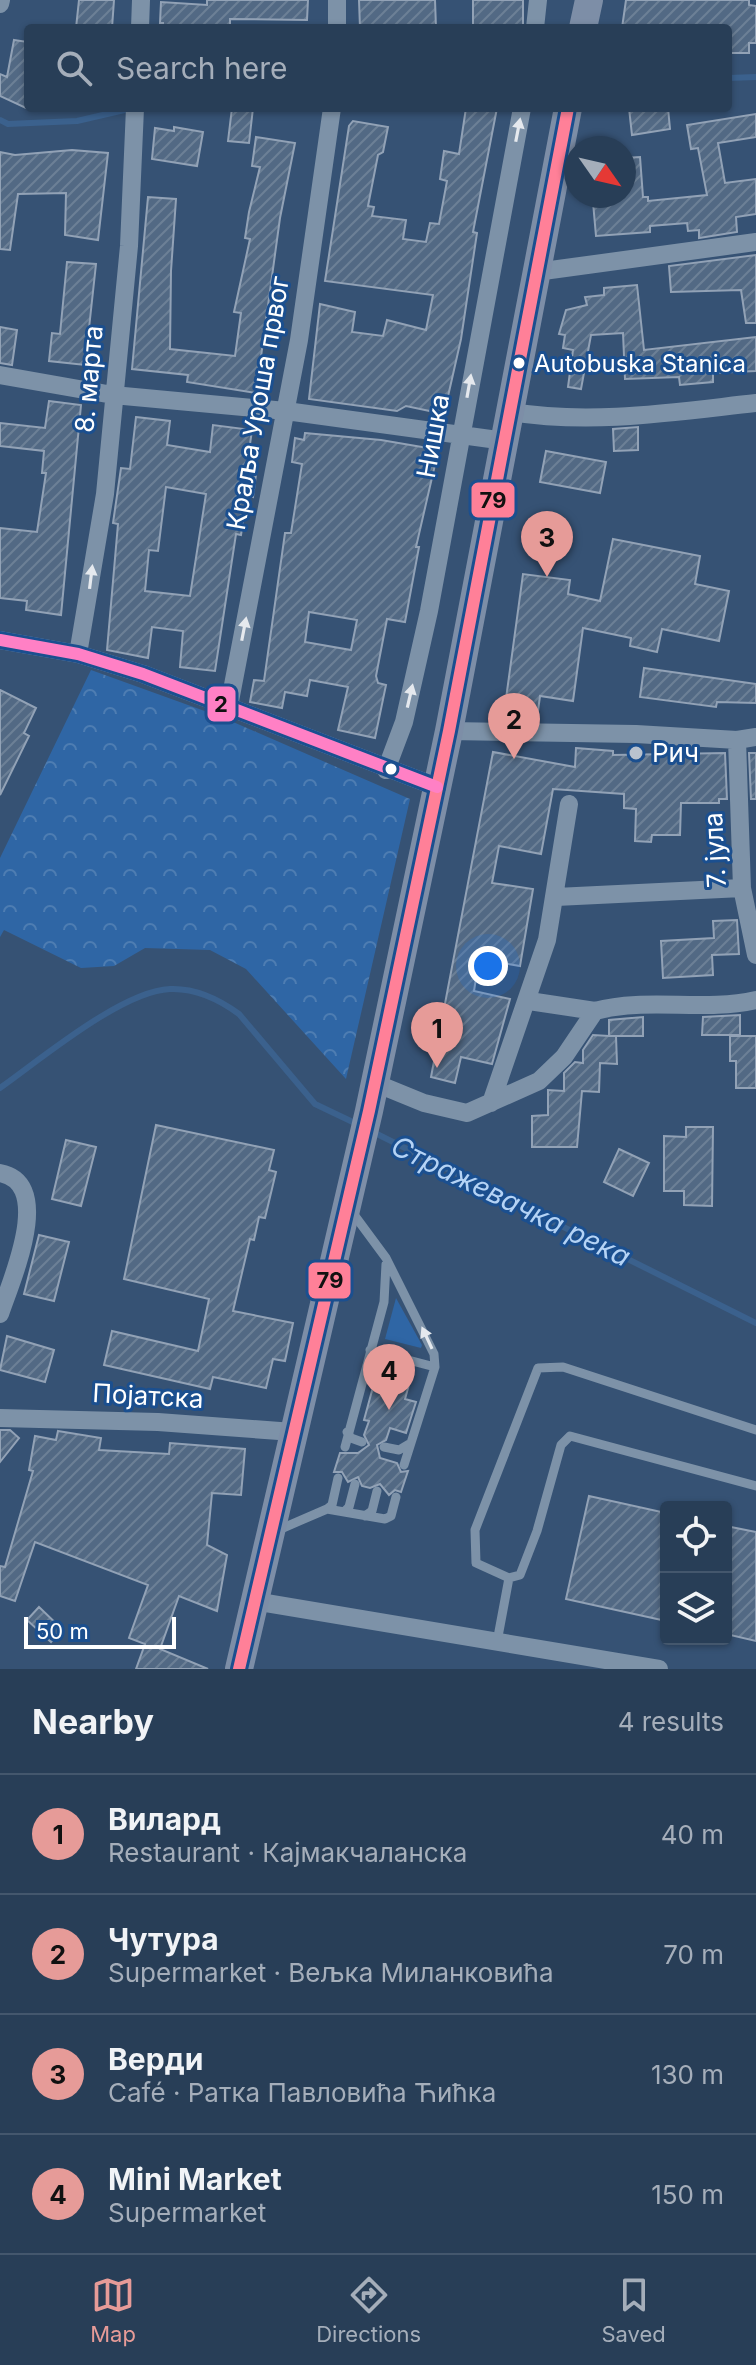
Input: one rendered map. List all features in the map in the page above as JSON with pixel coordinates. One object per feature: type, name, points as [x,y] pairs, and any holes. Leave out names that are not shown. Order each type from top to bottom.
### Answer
[{"type":"main road","points":[[584,24],[589,0]]},
{"type":"main road","points":[[245,1667],[254,1601],[369,1111],[449,731],[567,112]]},
{"type":"street","points":[[140,24],[141,0]]},
{"type":"street","points":[[337,0],[337,24]]},
{"type":"street","points":[[535,24],[538,0]]},
{"type":"street","name":"Краља Уроша првог","points":[[229,706],[286,411],[331,112]]},
{"type":"street","name":"Нишка","points":[[386,770],[404,722],[429,611],[521,112]]},
{"type":"street","name":"8. марта","points":[[78,654],[105,494],[129,246],[135,114]]},
{"type":"street","points":[[536,272],[756,242]]},
{"type":"street","points":[[0,375],[113,395],[286,411],[505,441]]},
{"type":"street","points":[[511,412],[549,418],[605,419],[756,403]]},
{"type":"street","points":[[0,640],[78,654],[229,706],[386,770],[437,787]]},
{"type":"street","points":[[449,731],[636,734],[737,740],[756,737]]},
{"type":"street","name":"7. јула","points":[[737,740],[742,888],[756,955]]},
{"type":"street","points":[[491,1103],[529,1001],[556,897],[569,804]]},
{"type":"street","points":[[556,897],[742,888]]},
{"type":"street","points":[[529,1001],[595,1011],[619,1004],[692,1007],[756,1000]]},
{"type":"street","points":[[375,1083],[424,1103],[467,1113],[539,1081],[564,1057],[595,1011]]},
{"type":"street","points":[[0,1173],[20,1183],[28,1201],[17,1261],[0,1314]]},
{"type":"street","name":"Појатска","points":[[0,1418],[158,1422],[293,1432]]},
{"type":"street","points":[[254,1601],[659,1669]]},
{"type":"lane","points":[[346,1207],[363,1223],[386,1258],[431,1344],[435,1367],[404,1464],[397,1450]]},
{"type":"lane","points":[[344,1448],[356,1440],[370,1350],[384,1302],[386,1258]]},
{"type":"lane","points":[[370,1350],[435,1367]]},
{"type":"lane","points":[[756,1430],[563,1367],[538,1368],[475,1530],[476,1563],[509,1578],[520,1575],[537,1531],[548,1482],[561,1445],[570,1436],[756,1486]]},
{"type":"lane","points":[[384,1454],[409,1444]]},
{"type":"lane","points":[[268,1540],[285,1526],[332,1505],[338,1478]]},
{"type":"lane","points":[[344,1512],[349,1507],[355,1484]]},
{"type":"lane","points":[[365,1516],[372,1511],[377,1491]]},
{"type":"lane","points":[[327,1509],[389,1518],[396,1497]]},
{"type":"lane","points":[[497,1642],[509,1578]]},
{"type":"green space","points":[[91,670],[224,718],[410,799],[346,1079],[246,969],[210,950],[145,948],[114,966],[81,968],[4,930],[0,937],[0,858]]},
{"type":"green space","points":[[396,1298],[422,1345],[421,1348],[385,1339]]},
{"type":"building","points":[[79,0],[114,0],[112,24],[76,24]]},
{"type":"building","points":[[207,0],[308,0],[307,20],[230,19],[230,24],[160,23],[161,2],[207,5]]},
{"type":"building","points":[[359,0],[435,0],[436,24],[360,24]]},
{"type":"building","points":[[473,0],[523,0],[523,24],[473,24]]},
{"type":"building","points":[[626,0],[749,0],[749,5],[756,6],[756,43],[749,43],[749,53],[732,53],[732,24],[623,24]]},
{"type":"building","points":[[14,40],[24,41],[24,107],[0,96],[0,74],[7,77]]},
{"type":"building","points":[[232,112],[253,112],[249,143],[228,141]]},
{"type":"building","points":[[465,112],[496,112],[473,232],[477,233],[461,339],[444,414],[406,406],[397,411],[309,399],[320,304],[355,312],[352,332],[383,336],[387,320],[426,330],[433,295],[325,281],[349,126],[353,121],[388,127],[383,152],[378,155],[368,206],[374,207],[372,216],[406,220],[403,239],[426,242],[430,223],[439,224],[447,181],[440,179],[444,151],[459,154]]},
{"type":"building","points":[[629,112],[668,112],[670,129],[632,135]]},
{"type":"building","points":[[756,114],[756,137],[718,143],[725,183],[756,179],[756,214],[736,217],[737,232],[699,238],[699,230],[688,231],[687,223],[650,226],[650,232],[596,236],[594,208],[636,208],[636,157],[640,157],[643,197],[648,197],[648,201],[707,195],[698,148],[691,149],[687,125]]},
{"type":"building","points":[[174,127],[203,132],[197,166],[152,159],[155,128],[174,131]]},
{"type":"building","points":[[256,137],[295,143],[280,218],[256,393],[187,382],[188,375],[132,369],[148,197],[176,199],[170,349],[235,356],[241,313],[234,312],[250,239],[245,238],[249,212],[260,167],[252,166]]},
{"type":"building","points":[[72,150],[108,153],[98,240],[65,235],[66,193],[18,194],[10,250],[0,249],[0,152],[15,155]]},
{"type":"building","points":[[756,255],[756,323],[746,323],[741,290],[671,292],[669,266]]},
{"type":"building","points":[[67,262],[96,264],[85,365],[49,361],[52,333],[60,334]]},
{"type":"building","points":[[637,285],[644,350],[756,337],[756,371],[713,373],[713,382],[680,385],[679,377],[625,379],[623,333],[591,335],[581,389],[568,387],[573,350],[563,348],[565,335],[559,334],[566,310],[587,305],[585,297],[604,295],[604,288]]},
{"type":"building","points":[[0,327],[17,330],[12,365],[0,363]]},
{"type":"building","points":[[49,401],[81,405],[61,615],[26,610],[27,601],[0,598],[0,528],[37,532],[46,473],[42,473],[44,451],[0,446],[0,423],[45,428]]},
{"type":"building","points":[[136,417],[170,421],[167,445],[210,452],[213,425],[252,430],[247,465],[257,467],[253,497],[247,496],[241,535],[236,534],[215,671],[180,667],[183,631],[152,627],[148,658],[107,650],[118,524],[113,523],[121,468],[130,469]],"holes":[[[166,487],[206,494],[190,596],[145,591],[149,550],[158,551]]]},
{"type":"building","points":[[638,427],[638,450],[614,451],[613,429]]},
{"type":"building","points":[[305,433],[381,440],[428,448],[426,454],[437,456],[416,547],[419,547],[405,622],[387,619],[376,676],[378,683],[386,685],[375,738],[338,730],[348,687],[310,680],[307,696],[285,692],[282,708],[250,702],[254,680],[264,681],[285,533],[291,533],[302,464],[292,462],[295,438],[304,440]],"holes":[[[309,612],[357,620],[351,650],[305,642]]]},
{"type":"building","points":[[546,451],[606,462],[600,493],[540,482]]},
{"type":"building","points":[[613,539],[700,556],[695,584],[729,591],[719,641],[662,629],[657,652],[630,646],[631,638],[583,628],[573,701],[540,696],[538,711],[505,706],[523,574],[570,580],[568,594],[600,601]]},
{"type":"building","points":[[644,668],[756,684],[756,703],[717,702],[716,707],[640,697]]},
{"type":"building","points":[[0,690],[36,708],[24,733],[29,736],[0,795]]},
{"type":"building","points":[[576,748],[613,751],[613,755],[725,753],[727,799],[719,799],[719,803],[681,803],[680,835],[652,835],[651,842],[635,841],[636,809],[624,808],[624,794],[553,789],[541,854],[499,846],[492,883],[533,889],[520,966],[479,959],[474,991],[510,999],[492,1064],[461,1057],[455,1083],[431,1077],[493,752],[575,767]]},
{"type":"building","points":[[749,753],[756,753],[756,799],[751,799]]},
{"type":"building","points":[[737,920],[739,954],[712,955],[713,975],[663,978],[661,941],[714,938],[713,921]]},
{"type":"building","points":[[740,1015],[740,1035],[702,1035],[703,1017]]},
{"type":"building","points":[[643,1017],[643,1036],[616,1036],[617,1064],[600,1063],[599,1092],[582,1091],[577,1147],[532,1147],[532,1116],[548,1115],[548,1090],[564,1091],[564,1073],[575,1062],[583,1063],[583,1050],[593,1035],[609,1036],[609,1020]]},
{"type":"building","points":[[730,1036],[756,1036],[756,1088],[736,1088],[736,1061],[730,1061]]},
{"type":"building","points":[[156,1125],[274,1150],[269,1170],[276,1172],[265,1218],[259,1217],[254,1240],[250,1239],[233,1311],[293,1323],[285,1361],[273,1359],[266,1388],[213,1377],[210,1389],[104,1365],[112,1331],[198,1351],[209,1299],[124,1279]]},
{"type":"building","points":[[686,1127],[713,1127],[712,1206],[684,1205],[684,1191],[664,1191],[664,1136],[686,1137]]},
{"type":"building","points":[[66,1140],[96,1147],[81,1206],[52,1199]]},
{"type":"building","points":[[619,1149],[649,1163],[633,1196],[604,1182]]},
{"type":"building","points":[[39,1235],[69,1242],[54,1301],[24,1294]]},
{"type":"building","points":[[7,1336],[54,1350],[45,1382],[0,1370]]},
{"type":"building","points":[[379,1365],[412,1374],[405,1399],[416,1402],[406,1433],[390,1428],[386,1440],[377,1445],[380,1458],[397,1463],[401,1472],[408,1471],[401,1492],[395,1490],[389,1495],[380,1484],[370,1488],[362,1486],[358,1477],[348,1482],[342,1472],[334,1472],[340,1453],[358,1453],[369,1445],[364,1435],[369,1421],[364,1420]]},
{"type":"building","points":[[0,1430],[10,1430],[19,1438],[0,1462]]},
{"type":"building","points":[[58,1431],[101,1438],[99,1450],[169,1454],[170,1443],[245,1449],[241,1495],[212,1493],[207,1545],[227,1555],[217,1611],[179,1596],[160,1649],[208,1669],[136,1669],[145,1644],[129,1638],[148,1585],[35,1542],[15,1601],[0,1596],[0,1566],[5,1567],[33,1471],[29,1470],[35,1436],[56,1440]]},
{"type":"building","points":[[589,1496],[660,1512],[660,1620],[566,1599]]},
{"type":"building","points":[[732,1527],[756,1532],[756,1641],[732,1635]]},
{"type":"building","points":[[39,1607],[62,1629],[51,1642],[27,1620]]},
{"type":"waterway","points":[[732,78],[756,77]]},
{"type":"waterway","points":[[0,120],[8,124],[77,121],[116,112]]},
{"type":"waterway","name":"Стражевачка река","points":[[0,1088],[82,1028],[129,1001],[151,993],[179,989],[207,996],[239,1014],[315,1104],[359,1125]]},
{"type":"waterway","name":"Стражевачка река","points":[[373,1132],[756,1323]]},
{"type":"transit line","name":"79","points":[[239,1669],[369,1111],[449,731],[567,112]]},
{"type":"transit line","name":"2","points":[[0,640],[78,654],[143,674],[437,787]]},
{"type":"place","name":"Autobuska Stanica","points":[[519,363]]},
{"type":"place","name":"Верди","points":[[547,577]]},
{"type":"place","name":"Рич","points":[[636,753]]},
{"type":"place","name":"Чутура","points":[[514,759]]},
{"type":"place","name":"Вилард","points":[[437,1068]]},
{"type":"place","name":"Mini Market","points":[[389,1410]]}]
